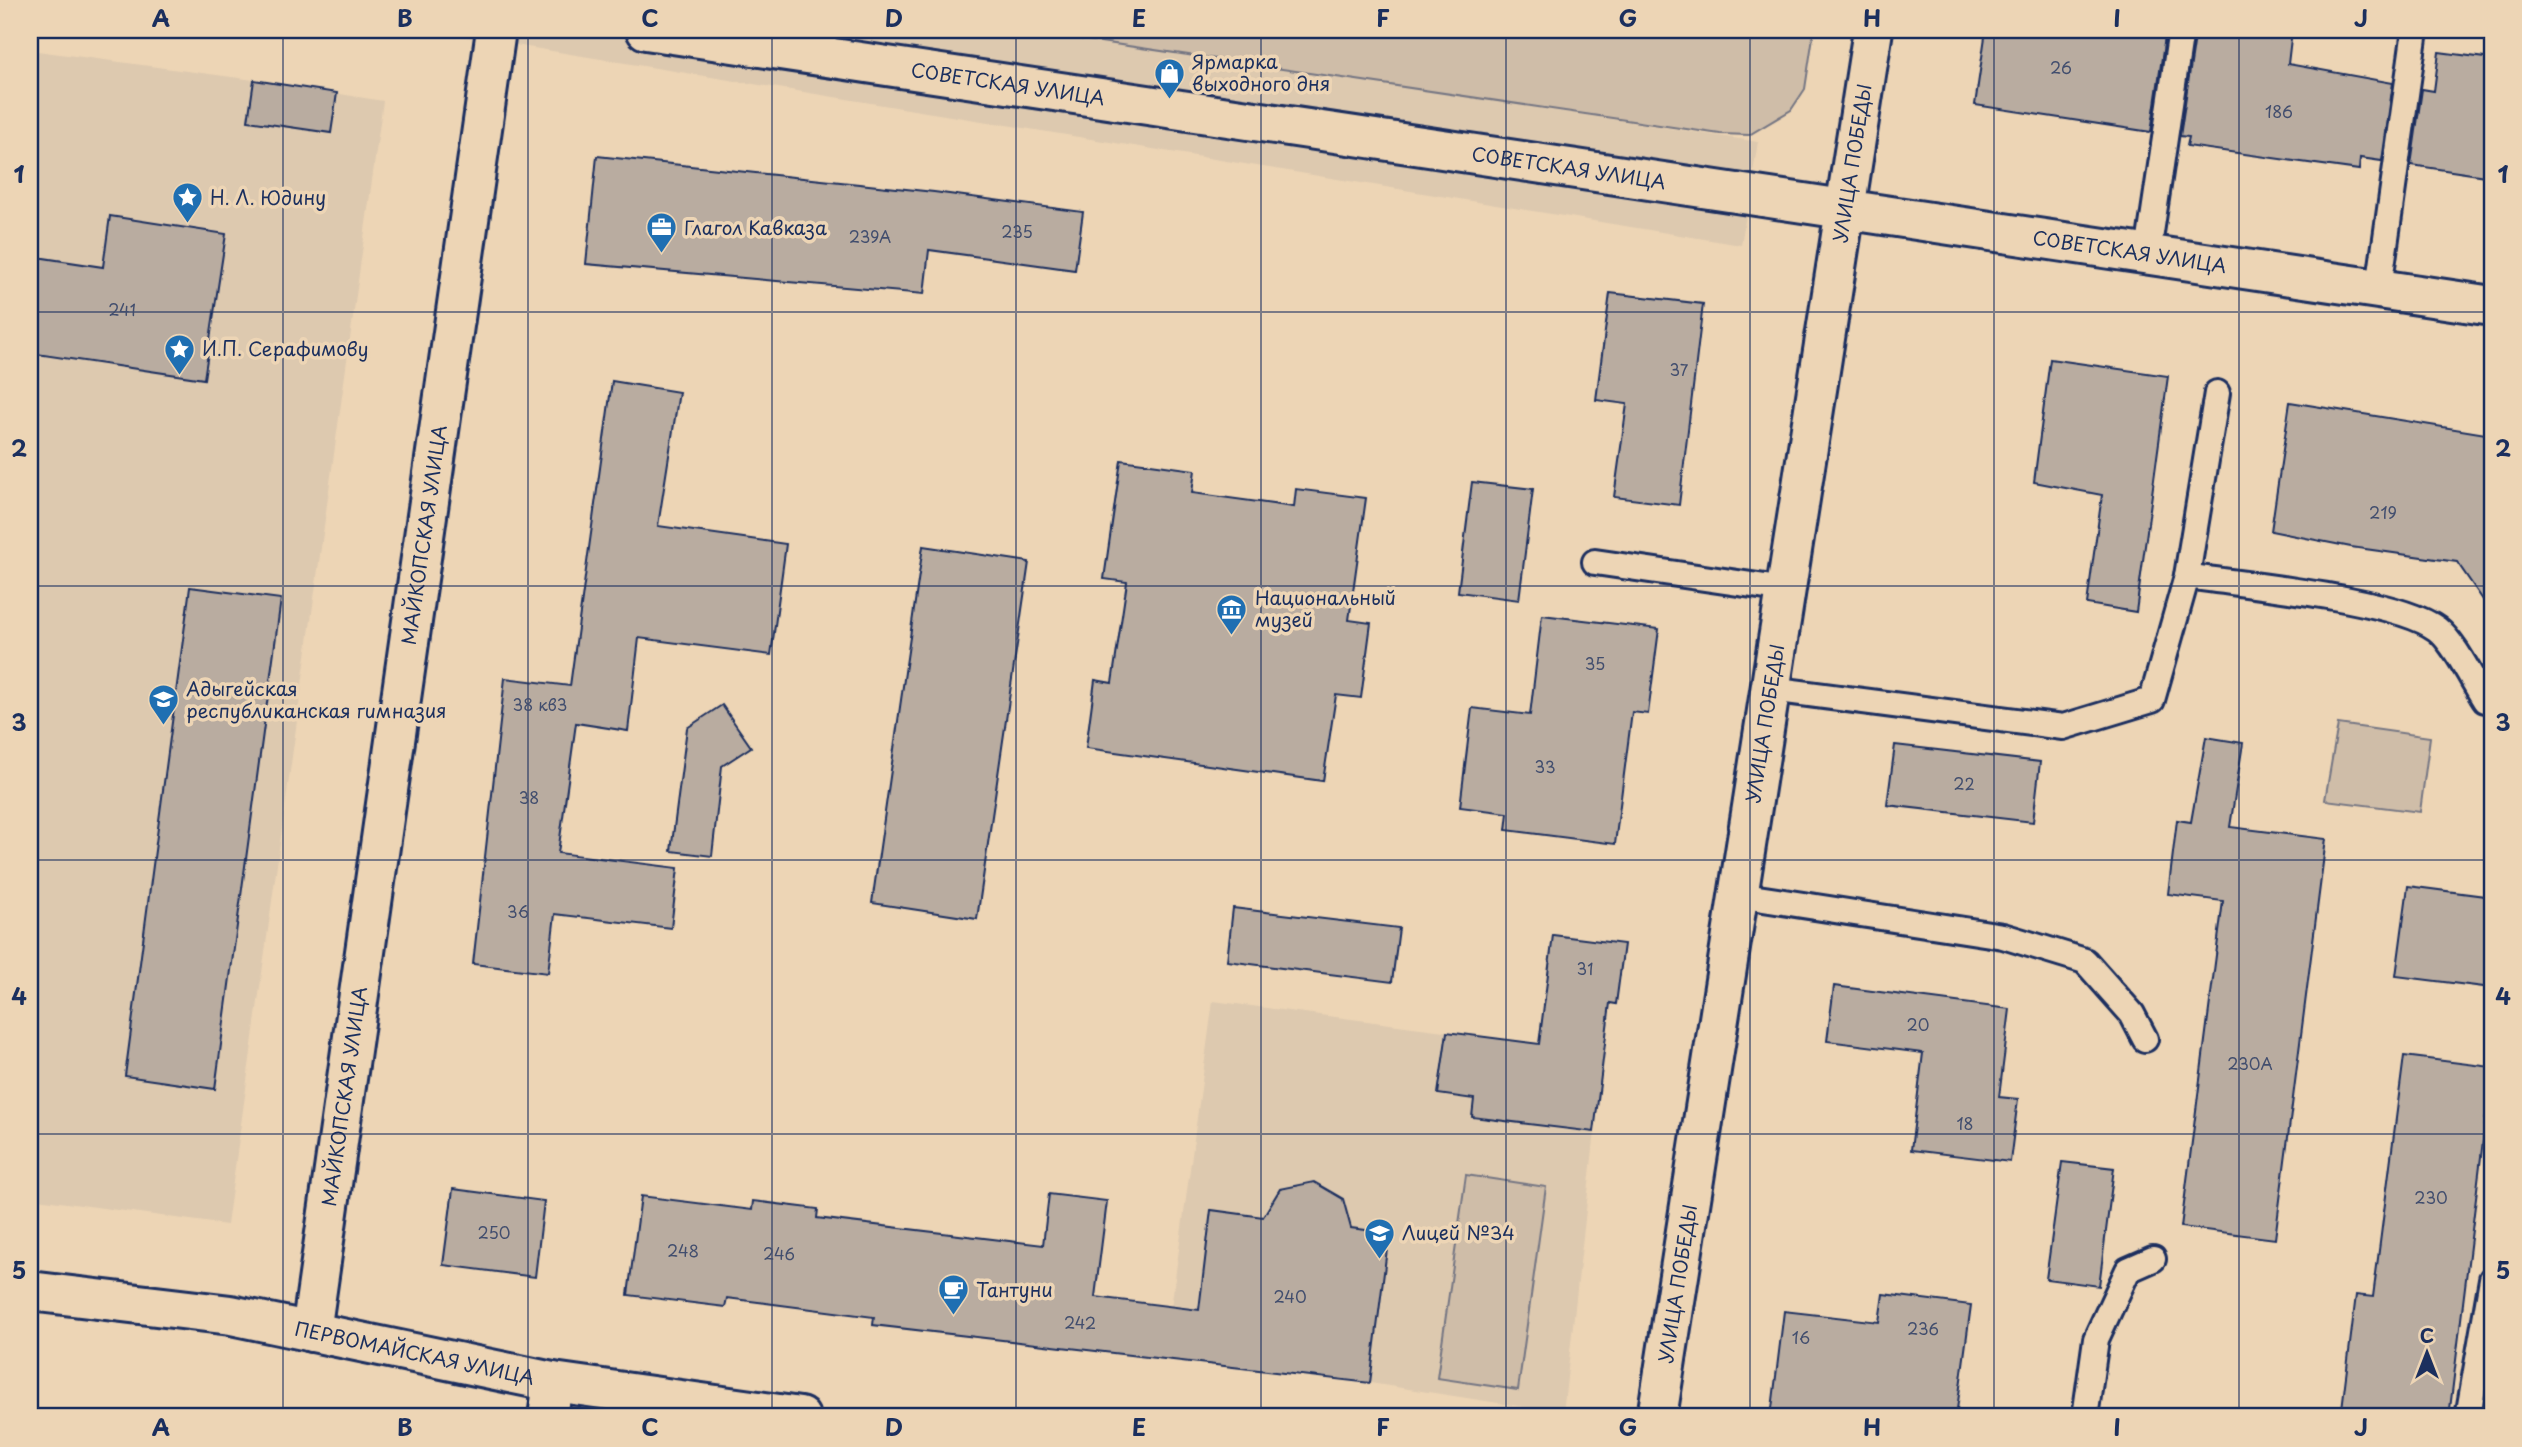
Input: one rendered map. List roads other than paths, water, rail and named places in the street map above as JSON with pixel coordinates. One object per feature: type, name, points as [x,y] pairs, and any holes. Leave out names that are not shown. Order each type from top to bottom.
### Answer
[{"type":"street","name":"МАЙКОПСКАЯ УЛИЦА","points":[[311,1332],[496,30]]},
{"type":"street","name":"СОВЕТСКАЯ УЛИЦА","points":[[646,30],[1845,206],[2492,306]]},
{"type":"street","name":"УЛИЦА ПОБЕДЫ","points":[[1657,1417],[1873,30]]},
{"type":"street","name":"ПЕРВОМАЙСКАЯ УЛИЦА","points":[[30,1291],[231,1315],[311,1332],[551,1400],[800,1417]]},
{"type":"lane","points":[[2148,253],[2181,30]]},
{"type":"lane","points":[[2379,288],[2415,30]]},
{"type":"lane","points":[[1770,689],[2063,727],[2152,700],[2187,576],[2217,393]]},
{"type":"lane","points":[[1595,562],[1786,590]]},
{"type":"lane","points":[[2187,576],[2357,603],[2414,615],[2439,631],[2485,700],[2492,701]]},
{"type":"lane","points":[[1738,895],[2003,936],[2085,961],[2132,1014],[2145,1039]]},
{"type":"lane","points":[[2085,1417],[2096,1339],[2128,1270],[2153,1259]]},
{"type":"lane","points":[[2468,1417],[2492,1279]]},
{"type":"place","name":"Ярмарка выходного дня","points":[[1169,100]]},
{"type":"place","name":"Н. Л. Юдину","points":[[187,225]]},
{"type":"place","name":"Глагол Кавказа","points":[[661,255]]},
{"type":"place","name":"И.П. Серафимову","points":[[179,376]]},
{"type":"place","name":"Национальный музей","points":[[1232,636]]},
{"type":"place","name":"Адыгейская республиканская гимназия","points":[[163,727]]},
{"type":"place","name":"Лицей №34","points":[[1379,1260]]},
{"type":"place","name":"Тантуни","points":[[953,1317]]}]
